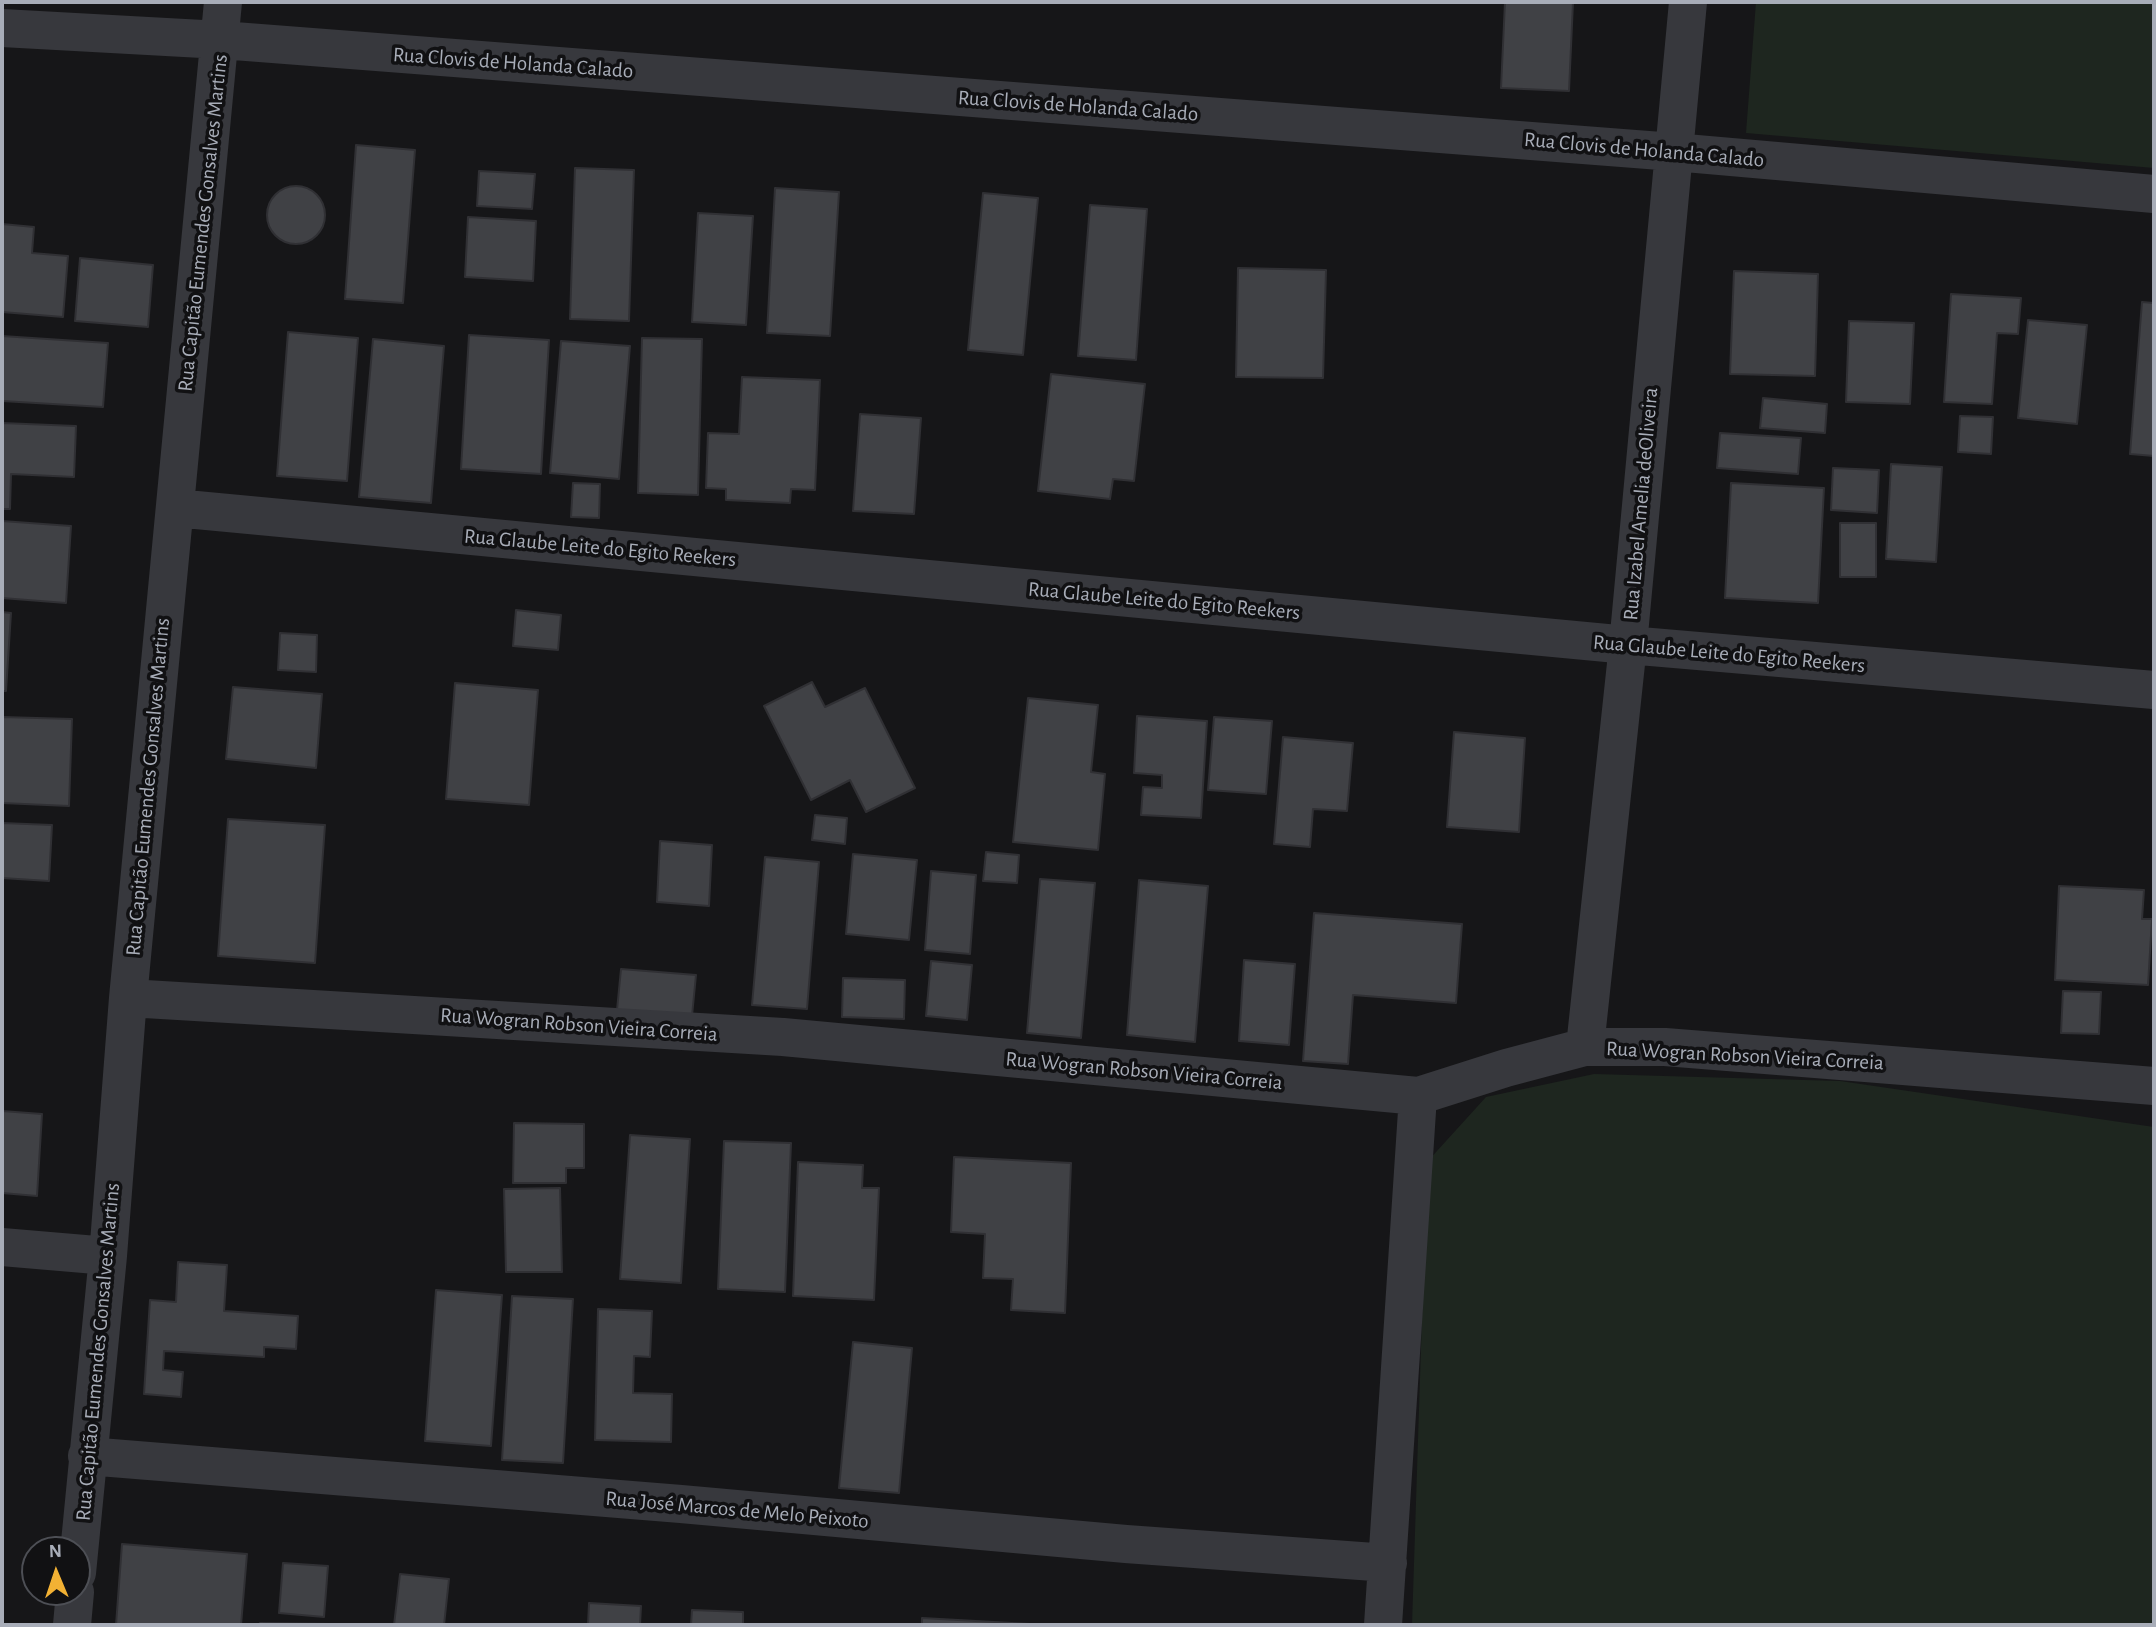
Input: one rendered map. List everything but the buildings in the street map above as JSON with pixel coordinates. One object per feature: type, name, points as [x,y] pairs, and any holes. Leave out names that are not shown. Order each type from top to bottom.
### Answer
[{"type":"street","name":"Rua Capitão Eumendes Gonsalves Martins","points":[[80,1536],[108,1256],[128,998],[223,2]]},
{"type":"street","name":"Rua Izabel Amelia deOliveira","points":[[1585,1047],[1628,645],[1688,2]]},
{"type":"street","name":"Rua Clovis de Holanda Calado","points":[[2,28],[221,40],[1674,152],[2154,194]]},
{"type":"street","name":"Rua Glaube Leite do Egito Reekers","points":[[175,508],[1628,645],[2154,690]]},
{"type":"street","name":"Rua Wogran Robson Vieira Correia","points":[[128,998],[783,1037],[1418,1096],[1585,1047],[1665,1047],[2154,1086]]},
{"type":"street","points":[[1383,1625],[1418,1096]]},
{"type":"street","points":[[2,1247],[108,1256]]},
{"type":"street","name":"Rua José Marcos de Melo Peixoto","points":[[87,1456],[681,1504],[1126,1544],[1388,1563]]},
{"type":"street","points":[[72,1625],[74,1606]]},
{"type":"shaded area","points":[[1756,2],[2154,2],[2154,168],[1746,133]]},
{"type":"shaded area","points":[[1594,1074],[1840,1081],[2154,1127],[2154,1625],[1412,1625],[1427,1162],[1486,1097]]}]
